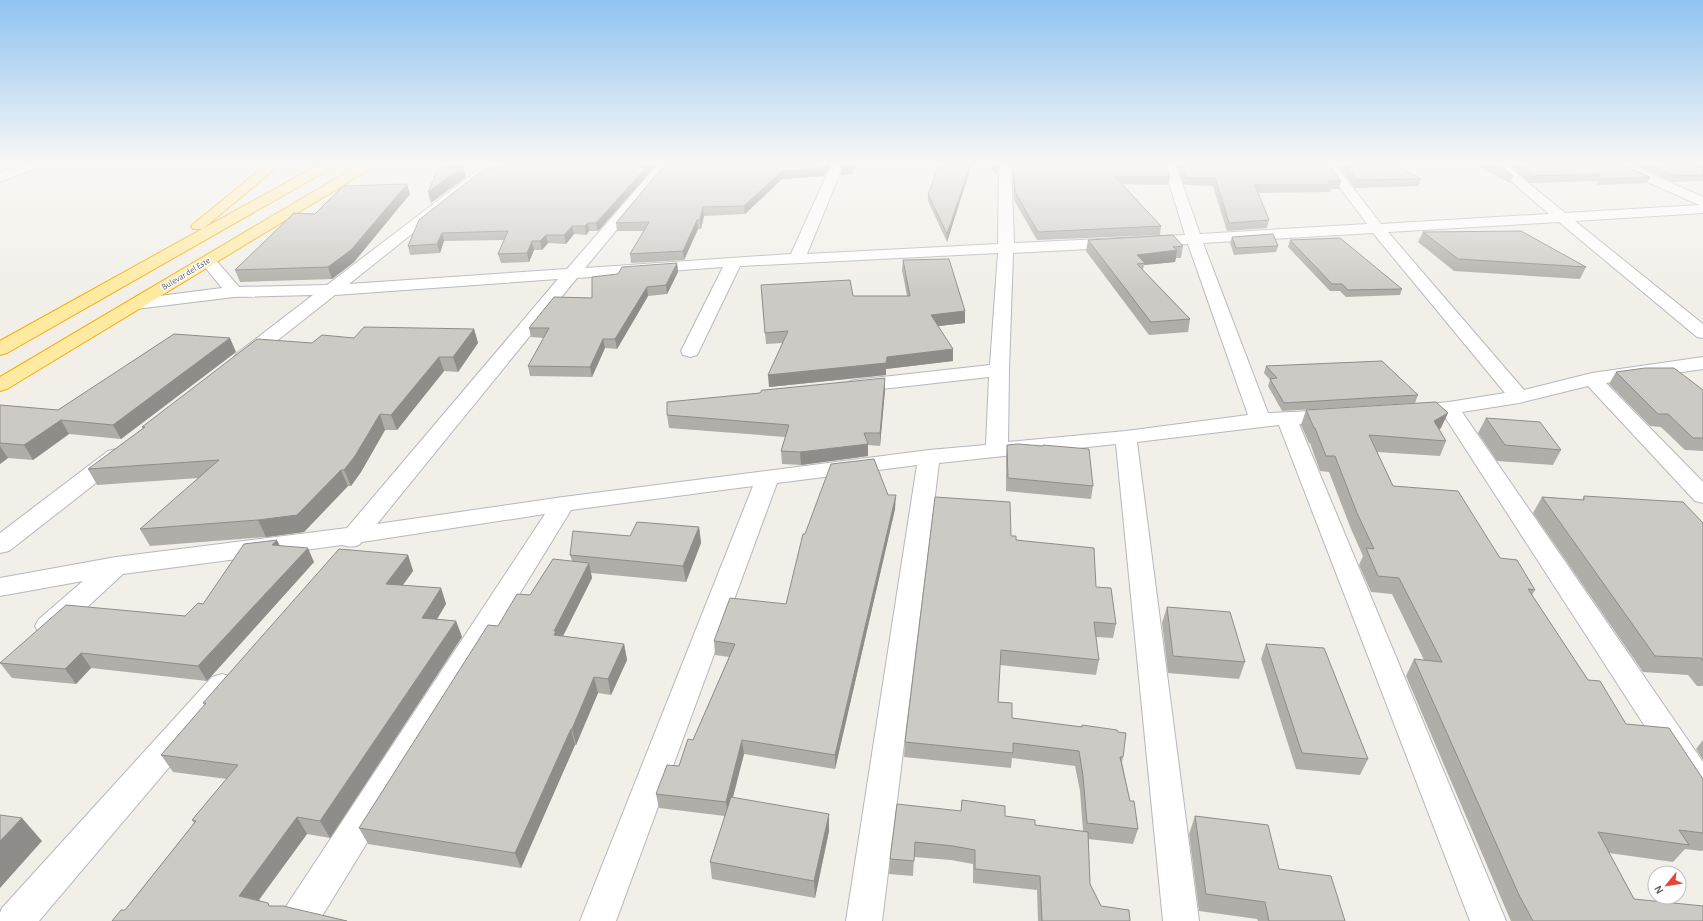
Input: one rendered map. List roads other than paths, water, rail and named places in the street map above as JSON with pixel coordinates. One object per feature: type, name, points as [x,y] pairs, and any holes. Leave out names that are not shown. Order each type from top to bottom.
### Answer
[{"type":"highway","points":[[146,268],[223,206]]},
{"type":"highway","points":[[0,349],[255,206]]},
{"type":"highway","name":"Bulevar del Este","points":[[0,385],[299,206]]},
{"type":"street","points":[[231,367],[439,206]]},
{"type":"street","points":[[334,558],[629,206]]},
{"type":"street","points":[[797,258],[819,206]]},
{"type":"street","points":[[997,451],[999,370],[1006,247],[1006,206]]},
{"type":"street","points":[[1183,206],[1260,420]]},
{"type":"street","points":[[1360,206],[1377,228],[1519,397]]},
{"type":"street","points":[[1549,206],[1703,333]]},
{"type":"street","points":[[136,304],[234,292],[331,290],[573,272],[797,258],[1194,239],[1703,209]]},
{"type":"street","points":[[208,261],[234,292]]},
{"type":"street","points":[[690,351],[734,262]]},
{"type":"street","points":[[1396,412],[1450,408],[1519,397],[1592,379],[1703,363]]},
{"type":"street","points":[[836,388],[999,370]]},
{"type":"street","points":[[1592,379],[1703,496]]},
{"type":"street","points":[[1450,408],[1703,789]]},
{"type":"street","points":[[0,587],[117,566],[563,504],[929,457],[1126,437],[1260,420],[1349,415]]},
{"type":"street","points":[[1287,419],[1488,921]]},
{"type":"street","points":[[1126,437],[1181,921]]},
{"type":"street","points":[[0,545],[131,444]]},
{"type":"street","points":[[864,921],[929,457]]},
{"type":"street","points":[[598,921],[768,478]]},
{"type":"street","points":[[298,921],[563,504]]},
{"type":"street","points":[[29,643],[117,566]]},
{"type":"street","points":[[15,921],[235,671]]}]
